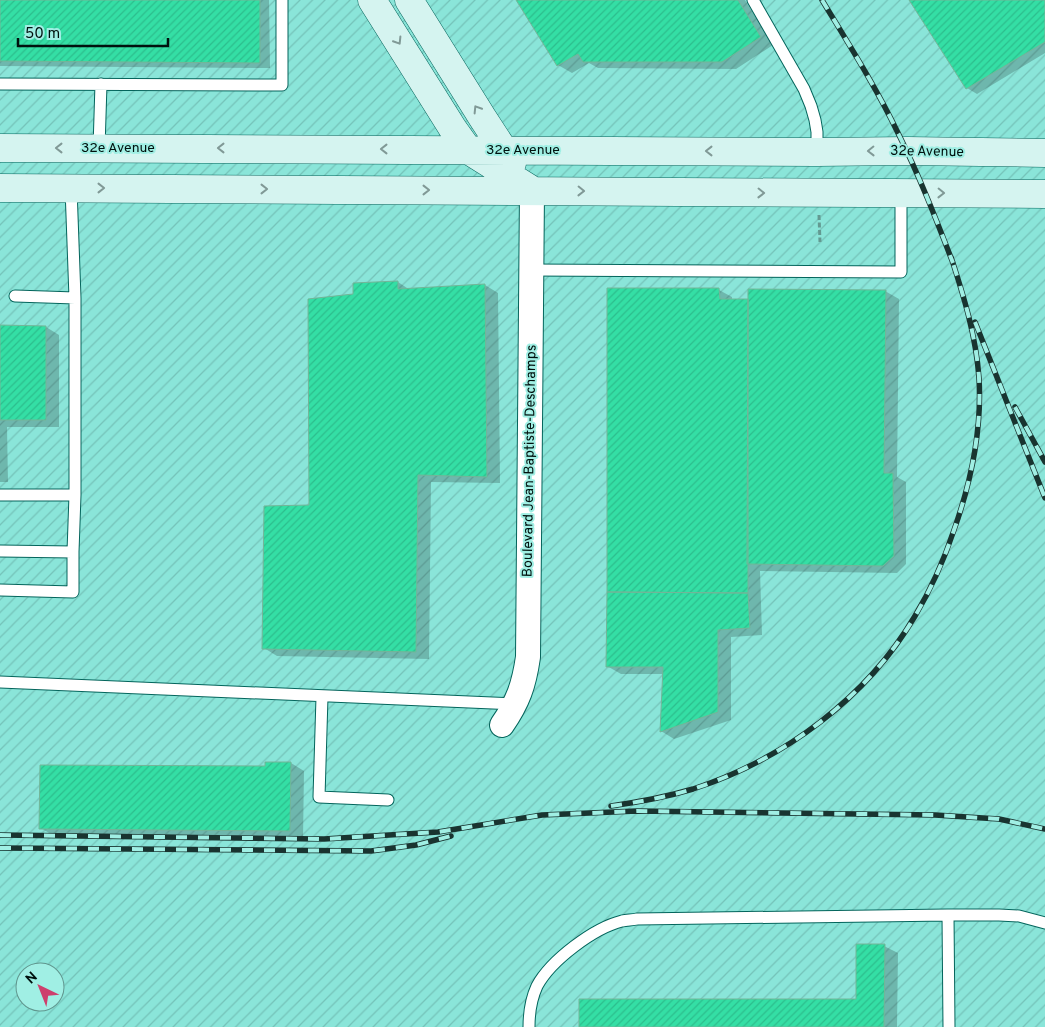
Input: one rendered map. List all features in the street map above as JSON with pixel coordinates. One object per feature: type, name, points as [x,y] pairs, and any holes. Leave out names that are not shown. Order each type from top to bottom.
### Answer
[{"type":"street","points":[[372,0],[468,150],[532,190]]},
{"type":"street","points":[[409,0],[503,150],[532,190]]},
{"type":"street","name":"32e Avenue","points":[[0,148],[1045,153]]},
{"type":"street","points":[[817,152],[818,203]]},
{"type":"street","points":[[1007,153],[1007,194]]},
{"type":"street","points":[[0,188],[532,190],[818,203],[900,194],[1045,194]]},
{"type":"street","name":"Boulevard Jean-Baptiste-Deschamps","points":[[502,725],[515,704],[524,679],[528,657],[532,190]]},
{"type":"lane","points":[[0,84],[282,84],[282,0]]},
{"type":"lane","points":[[753,0],[804,89],[815,120],[817,152]]},
{"type":"lane","points":[[99,148],[101,84]]},
{"type":"lane","points":[[0,590],[73,592],[75,298],[71,188]]},
{"type":"lane","points":[[531,270],[901,272],[900,194]]},
{"type":"lane","points":[[15,296],[75,298]]},
{"type":"lane","points":[[0,495],[75,495]]},
{"type":"lane","points":[[0,551],[73,552]]},
{"type":"lane","points":[[0,682],[515,704]]},
{"type":"lane","points":[[322,697],[319,797],[388,800]]},
{"type":"lane","points":[[529,1027],[530,1006],[535,992],[552,965],[579,943],[608,927],[622,922],[638,919],[948,914],[1018,916],[1045,923]]},
{"type":"lane","points":[[948,914],[949,1027]]},
{"type":"path","points":[[818,203],[820,242]]},
{"type":"shaded area","points":[[0,0],[1045,0],[1045,1027],[0,1027]]},
{"type":"building","points":[[0,0],[260,0],[260,63],[0,61]]},
{"type":"building","points":[[516,0],[738,0],[761,37],[722,62],[583,62],[578,54],[557,66]]},
{"type":"building","points":[[909,0],[1045,0],[1045,42],[966,89]]},
{"type":"building","points":[[398,281],[398,289],[485,284],[487,477],[418,475],[416,652],[262,649],[264,506],[309,505],[308,299],[353,294],[353,283]]},
{"type":"building","points":[[607,288],[719,288],[720,299],[748,299],[748,593],[607,592]]},
{"type":"building","points":[[748,289],[886,290],[884,473],[893,473],[894,556],[883,566],[747,564]]},
{"type":"building","points":[[0,325],[46,326],[46,420],[0,420]]},
{"type":"building","points":[[607,592],[748,593],[750,628],[718,630],[718,712],[660,732],[663,667],[606,667]]},
{"type":"building","points":[[265,762],[291,762],[290,831],[39,829],[40,765],[265,766]]},
{"type":"building","points":[[856,944],[885,944],[884,1027],[579,1027],[579,999],[856,999]]},
{"type":"railway","points":[[822,0],[861,65],[906,149],[953,263]]},
{"type":"railway","points":[[611,806],[693,789],[726,777],[790,743],[820,722],[873,674],[915,616],[937,574],[966,493],[979,417],[979,378],[975,347],[969,317],[951,257]]},
{"type":"railway","points":[[975,322],[1045,498]]},
{"type":"railway","points":[[1015,407],[1045,462]]},
{"type":"railway","points":[[0,835],[324,839],[438,832],[542,815],[637,811],[935,815],[999,819],[1045,829]]},
{"type":"railway","points":[[0,848],[371,851],[416,845],[451,836]]}]
